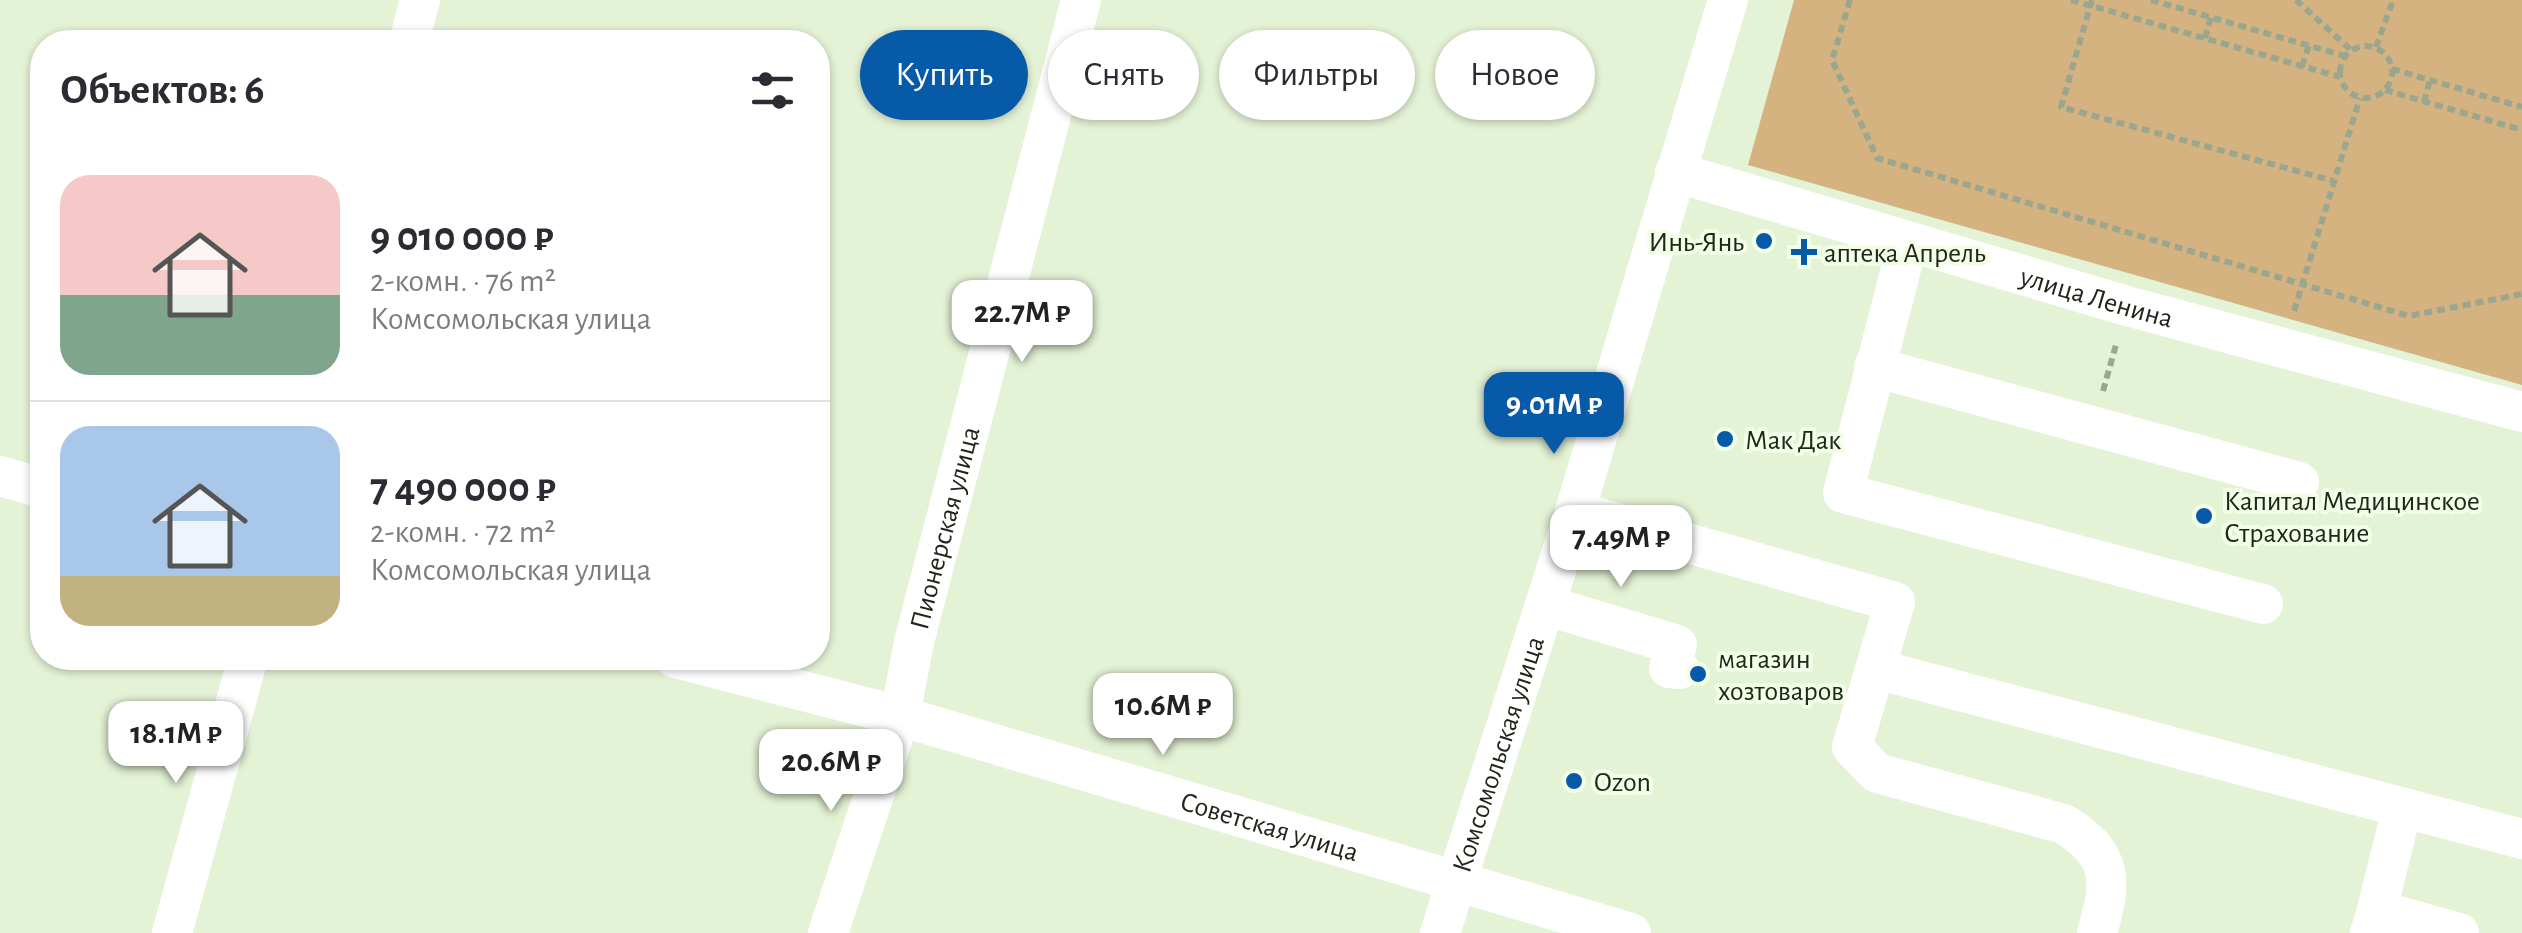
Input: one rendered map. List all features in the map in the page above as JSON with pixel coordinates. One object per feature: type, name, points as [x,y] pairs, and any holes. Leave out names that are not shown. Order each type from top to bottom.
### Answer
[{"type":"street","points":[[413,30],[420,0]]},
{"type":"street","name":"Пионерская улица","points":[[828,933],[900,716],[918,623],[1081,0]]},
{"type":"street","name":"Комсомольская улица","points":[[1440,933],[1575,511],[1728,0]]},
{"type":"street","name":"улица Ленина","points":[[1675,172],[2127,306],[2522,412]]},
{"type":"street","points":[[1908,242],[1843,493],[2264,604]]},
{"type":"street","points":[[1874,367],[2299,482]]},
{"type":"street","points":[[0,476],[30,485]]},
{"type":"street","points":[[1575,511],[1894,602],[1852,747],[1877,774],[2064,824],[2091,840],[2108,872],[2097,933]]},
{"type":"street","points":[[1545,605],[1677,644],[1669,668],[1679,669]]},
{"type":"street","points":[[1876,668],[2522,839]]},
{"type":"street","points":[[172,933],[245,670]]},
{"type":"street","name":"Советская улица","points":[[721,670],[900,716],[1630,933]]},
{"type":"street","points":[[2402,809],[2373,921],[2459,933]]},
{"type":"path","points":[[1850,0],[1832,60],[1877,158],[2410,316],[2522,294]]},
{"type":"path","points":[[2072,0],[2340,78],[2347,90],[2360,98],[2385,90],[2522,130]]},
{"type":"path","points":[[2151,0],[2308,45],[2348,53],[2376,47],[2384,52],[2392,69],[2385,90]]},
{"type":"path","points":[[2296,0],[2348,53]]},
{"type":"path","points":[[2376,47],[2392,0]]},
{"type":"path","points":[[2092,3],[2061,107],[2334,181]]},
{"type":"path","points":[[2205,38],[2211,17]]},
{"type":"path","points":[[2302,66],[2308,45]]},
{"type":"path","points":[[2340,78],[2348,53]]},
{"type":"path","points":[[2392,69],[2522,107]]},
{"type":"path","points":[[2424,102],[2430,80]]},
{"type":"path","points":[[2282,347],[2360,98]]},
{"type":"path","points":[[2093,426],[2127,306]]},
{"type":"shaded area","points":[[1794,0],[2522,0],[2522,385],[1748,165]]},
{"type":"place","name":"Инь-Янь","points":[[1764,241]]},
{"type":"place","name":"аптека Апрель","points":[[1804,252]]},
{"type":"place","name":"Мак Дак","points":[[1725,439]]},
{"type":"place","name":"Капитал Медицинское Страхование","points":[[2204,516]]},
{"type":"place","name":"магазин хозтоваров","points":[[1698,674]]},
{"type":"place","name":"Ozon","points":[[1574,781]]}]
